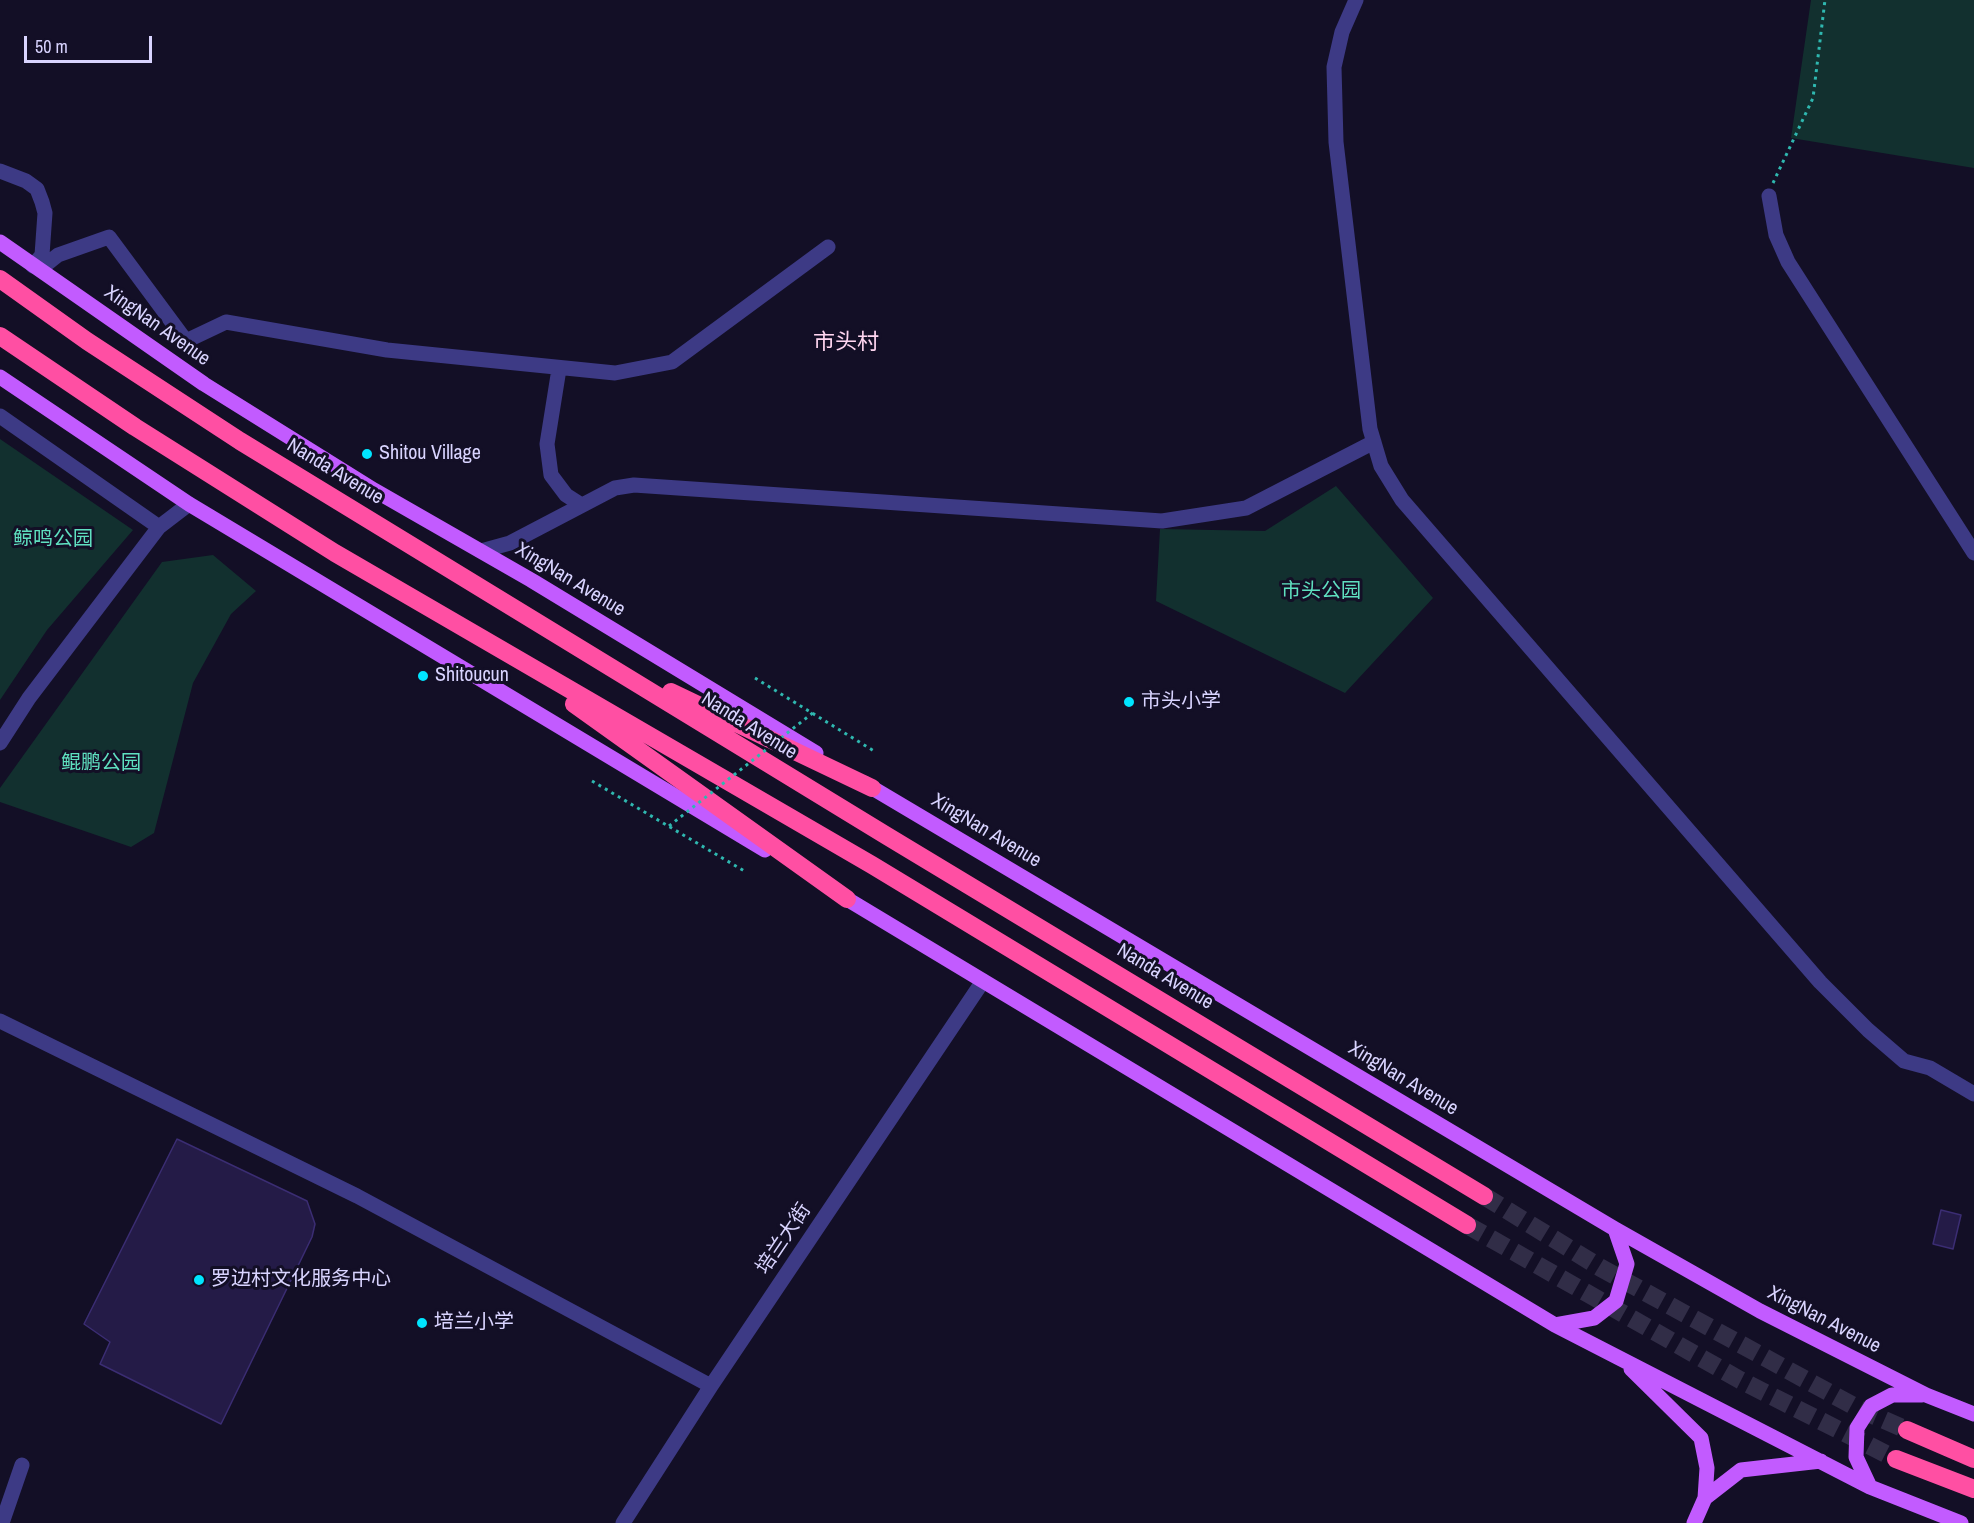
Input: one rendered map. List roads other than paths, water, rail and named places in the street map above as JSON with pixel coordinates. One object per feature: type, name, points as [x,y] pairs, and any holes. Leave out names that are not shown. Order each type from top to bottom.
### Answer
[{"type":"highway","name":"Nanda Avenue","points":[[0,279],[106,354],[240,441],[1484,1196]]},
{"type":"highway","points":[[0,336],[135,427],[325,547],[872,865],[1467,1225]]},
{"type":"highway","points":[[483,639],[847,899]]},
{"type":"highway","points":[[585,651],[872,788]]},
{"type":"highway","points":[[1907,1430],[1974,1459]]},
{"type":"highway","points":[[1896,1459],[1974,1490]]},
{"type":"main road","name":"XingNan Avenue","points":[[0,242],[204,384],[374,490],[481,551],[872,788],[1615,1229],[1760,1311],[1926,1395],[1974,1414]]},
{"type":"main road","points":[[0,377],[189,504],[1555,1325],[1870,1486],[1961,1523]]},
{"type":"main road","points":[[1555,1325],[1594,1318],[1616,1301],[1628,1264],[1615,1229]]},
{"type":"main road","points":[[1620,1358],[1701,1438],[1707,1468],[1705,1498],[1694,1523]]},
{"type":"main road","points":[[1870,1486],[1856,1457],[1857,1428],[1871,1406],[1892,1395],[1926,1395]]},
{"type":"main road","points":[[1705,1498],[1741,1470],[1821,1461]]},
{"type":"street","points":[[1356,0],[1342,32],[1334,67],[1336,142],[1370,429],[1381,466],[1402,500],[1820,982],[1868,1030],[1904,1061],[1930,1068],[1974,1094]]},
{"type":"street","points":[[0,171],[26,181],[37,189],[42,202],[45,213],[42,255],[33,266]]},
{"type":"street","points":[[1769,196],[1776,235],[1788,262],[1974,553]]},
{"type":"street","points":[[33,266],[48,263],[58,255],[109,237],[186,341],[226,322],[387,350],[615,374],[672,362],[828,247]]},
{"type":"street","points":[[559,369],[548,444],[552,475],[566,495],[580,504]]},
{"type":"street","points":[[0,416],[159,527]]},
{"type":"street","points":[[481,551],[510,543],[580,504],[615,488],[634,485],[1162,521],[1246,508],[1374,442]]},
{"type":"street","points":[[0,743],[29,698],[159,527],[189,504]]},
{"type":"street","name":"培兰大街","points":[[623,1523],[711,1386],[983,981]]},
{"type":"street","points":[[0,1021],[357,1196],[711,1386]]},
{"type":"street","points":[[2,1523],[22,1465]]},
{"type":"tunnel","points":[[1484,1196],[1601,1268],[1861,1410],[1907,1430]]},
{"type":"tunnel","points":[[1467,1225],[1740,1380],[1896,1459]]},
{"type":"place","name":"Shitou Village","points":[[367,454]]},
{"type":"place","name":"Shitoucun","points":[[423,676]]},
{"type":"place","name":"市头小学","points":[[1129,702]]},
{"type":"place","name":"罗边村文化服务中心","points":[[199,1280]]},
{"type":"place","name":"培兰小学","points":[[422,1323]]},
{"type":"district","name":"市头村","points":[[846,343]]},
{"type":"park label","name":"鲸鸣公园","points":[[53,540]]},
{"type":"park label","name":"市头公园","points":[[1321,592]]},
{"type":"park label","name":"鲲鹏公园","points":[[101,764]]}]
